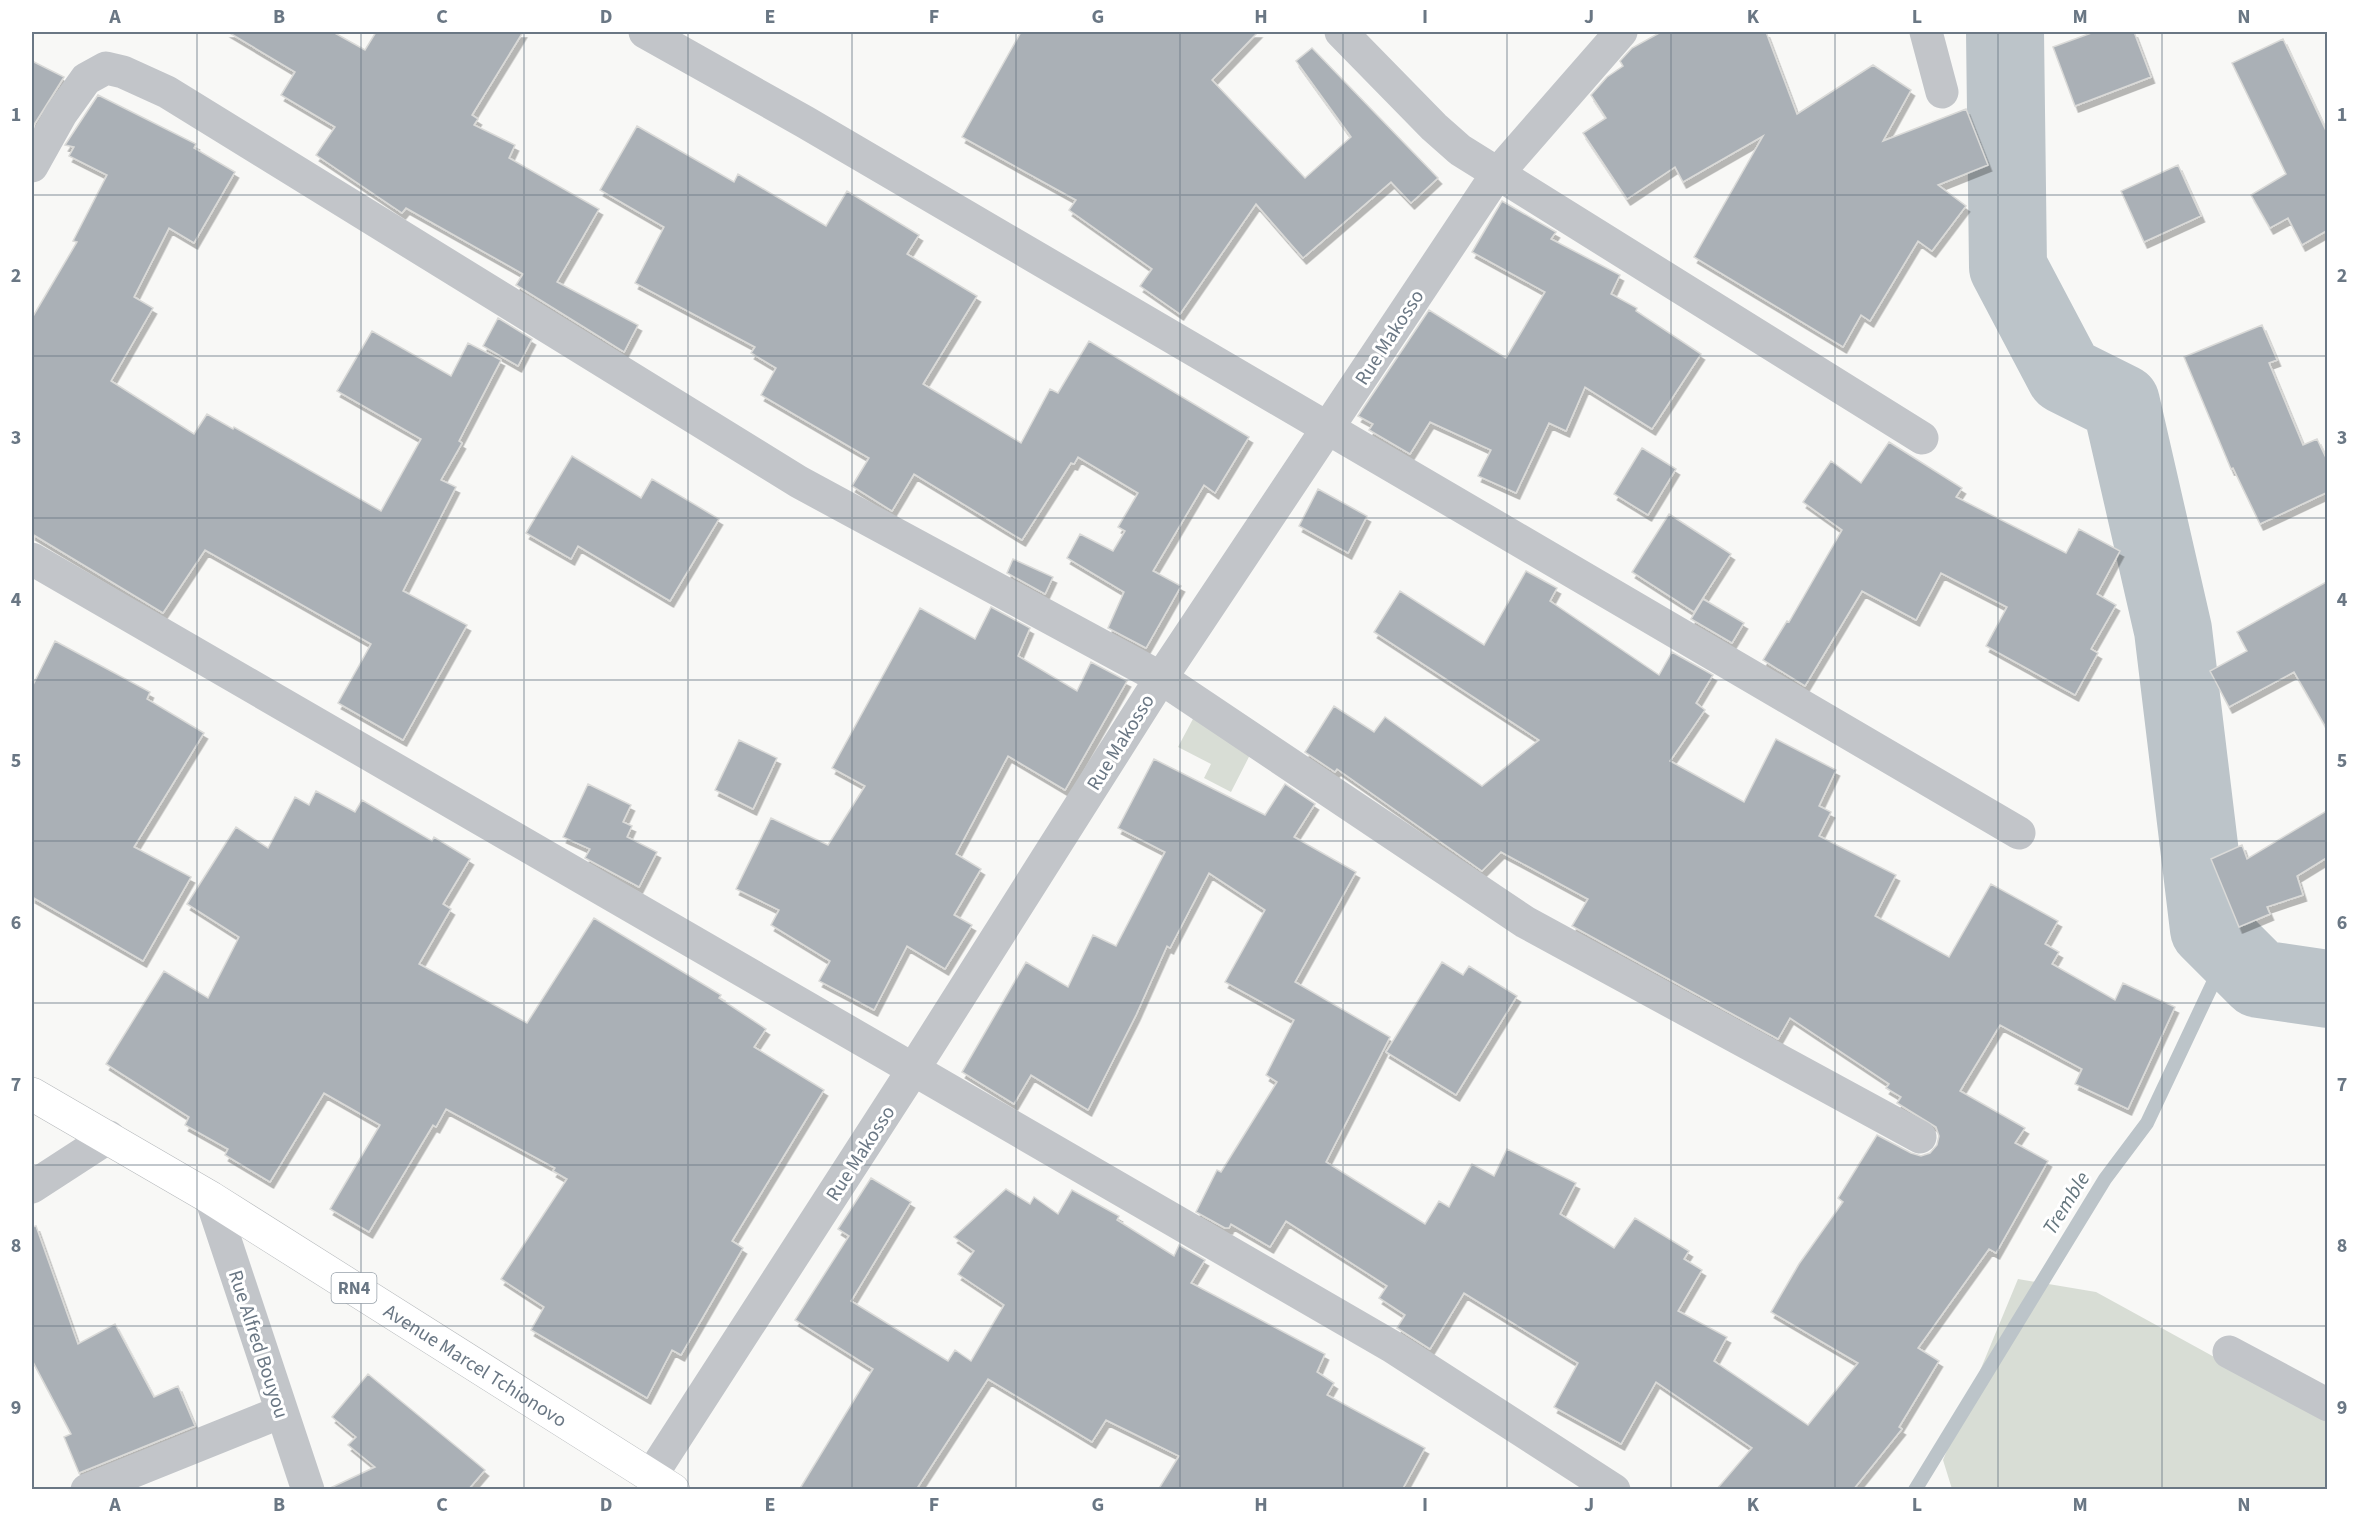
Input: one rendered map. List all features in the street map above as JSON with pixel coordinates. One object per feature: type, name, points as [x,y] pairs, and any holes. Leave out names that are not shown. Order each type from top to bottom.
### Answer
[{"type":"highway","name":"Avenue Marcel Tchionovo","points":[[32,1094],[211,1198],[662,1483]]},
{"type":"street","points":[[645,32],[805,122],[2019,833]]},
{"type":"street","points":[[1341,32],[1434,127],[1460,150],[1922,438]]},
{"type":"street","name":"Rue Makosso","points":[[662,1483],[914,1070],[1161,678],[1497,174],[1621,32]]},
{"type":"street","points":[[1926,32],[1942,92]]},
{"type":"street","points":[[32,166],[61,114],[86,79],[106,68],[132,76],[167,92],[799,482],[1161,678],[1525,922],[1920,1137]]},
{"type":"street","points":[[32,559],[1391,1346],[1614,1490]]},
{"type":"street","points":[[32,1186],[109,1137]]},
{"type":"street","name":"Rue Alfred Bouyou","points":[[211,1198],[308,1490]]},
{"type":"street","points":[[2229,1352],[2328,1405]]},
{"type":"street","points":[[87,1490],[281,1412]]},
{"type":"shaded area","points":[[1194,717],[1253,749],[1231,792],[1204,778],[1211,764],[1178,747]]},
{"type":"shaded area","points":[[2018,1279],[2096,1292],[2327,1419],[2327,1489],[1952,1489],[1943,1460]]},
{"type":"building","points":[[228,32],[333,32],[365,50],[376,32],[523,32],[472,115],[478,119],[474,125],[515,145],[509,158],[599,209],[557,282],[638,325],[624,352],[516,285],[523,274],[406,208],[402,213],[316,155],[335,127],[281,95],[295,72]]},
{"type":"building","points":[[1021,32],[1258,32],[1212,80],[1305,178],[1351,137],[1296,61],[1312,48],[1438,178],[1411,203],[1391,182],[1303,258],[1256,204],[1180,314],[1140,286],[1152,269],[1069,210],[1076,200],[962,137]]},
{"type":"building","points":[[1661,32],[1766,32],[1797,114],[1873,65],[1911,90],[1883,141],[1966,109],[1988,165],[1938,185],[1966,206],[1932,251],[1918,241],[1870,321],[1861,315],[1843,347],[1694,257],[1763,136],[1683,182],[1675,167],[1627,199],[1583,133],[1606,118],[1591,95],[1607,77],[1623,66],[1620,61],[1632,48]]},
{"type":"building","points":[[2094,32],[2134,32],[2151,77],[2075,106],[2053,47]]},
{"type":"building","points":[[2283,39],[2328,135],[2328,230],[2302,245],[2288,218],[2270,228],[2251,195],[2286,174],[2232,63]]},
{"type":"building","points":[[32,61],[64,77],[32,128]]},
{"type":"building","points":[[98,95],[196,144],[194,148],[235,172],[194,243],[169,228],[134,297],[153,308],[111,381],[194,434],[207,414],[233,429],[234,427],[381,511],[421,439],[337,391],[372,331],[451,376],[468,343],[501,360],[459,441],[462,443],[441,480],[456,487],[403,591],[467,625],[403,740],[338,703],[371,644],[205,550],[163,613],[32,534],[32,318],[77,242],[73,241],[107,175],[69,156],[74,147],[65,145]]},
{"type":"building","points":[[637,126],[734,182],[738,174],[826,226],[847,191],[919,235],[907,254],[977,296],[923,384],[1021,443],[1050,389],[1058,393],[1089,341],[1249,437],[1215,493],[1204,485],[1153,571],[1181,586],[1146,648],[1108,628],[1124,592],[1067,558],[1080,534],[1113,551],[1125,531],[1118,527],[1138,493],[1078,457],[1074,464],[1071,463],[1022,540],[914,474],[892,511],[852,486],[869,458],[761,395],[776,368],[751,353],[755,347],[635,283],[664,227],[600,190]]},
{"type":"building","points":[[2178,165],[2201,216],[2144,242],[2121,191]]},
{"type":"building","points":[[1502,201],[1556,232],[1551,239],[1620,275],[1611,294],[1637,308],[1636,311],[1701,354],[1652,429],[1585,387],[1566,431],[1549,423],[1516,493],[1478,476],[1491,450],[1430,422],[1410,454],[1369,430],[1373,424],[1358,416],[1429,310],[1506,358],[1545,292],[1472,252]]},
{"type":"building","points":[[498,318],[532,339],[518,366],[483,346]]},
{"type":"building","points":[[2262,325],[2277,360],[2269,363],[2303,445],[2317,439],[2328,462],[2328,492],[2260,524],[2233,468],[2231,469],[2184,357]]},
{"type":"building","points":[[1889,442],[1962,488],[1956,497],[2066,553],[2079,529],[2120,551],[2097,594],[2116,605],[2091,649],[2098,653],[2075,695],[1986,646],[2007,607],[1941,573],[1916,620],[1862,591],[1805,686],[1763,660],[1787,621],[1789,622],[1842,530],[1803,502],[1831,461],[1861,483]]},
{"type":"building","points":[[1642,448],[1676,469],[1648,515],[1614,494]]},
{"type":"building","points":[[572,456],[641,498],[652,479],[719,519],[670,601],[578,546],[571,559],[526,533]]},
{"type":"building","points":[[1318,489],[1367,516],[1348,553],[1299,526]]},
{"type":"building","points":[[1669,514],[1731,554],[1694,612],[1632,572]]},
{"type":"building","points":[[1013,559],[1053,577],[1045,594],[1007,573]]},
{"type":"building","points":[[1526,571],[1557,588],[1550,601],[1659,675],[1672,652],[1713,675],[1696,703],[1705,710],[1670,761],[1744,802],[1776,739],[1836,770],[1819,806],[1831,812],[1819,836],[1896,875],[1875,916],[1949,957],[1991,884],[2058,921],[2045,944],[2059,952],[2052,964],[2115,1000],[2123,983],[2175,1007],[2128,1109],[2075,1084],[2082,1069],[2000,1025],[1960,1091],[2025,1128],[2015,1143],[2048,1161],[1996,1253],[1989,1249],[1918,1348],[1939,1361],[1899,1427],[1902,1429],[1853,1490],[1716,1490],[1752,1448],[1656,1382],[1621,1444],[1554,1407],[1578,1363],[1464,1293],[1430,1349],[1397,1328],[1405,1315],[1379,1298],[1387,1286],[1286,1221],[1270,1247],[1231,1224],[1229,1228],[1225,1228],[1196,1212],[1217,1170],[1221,1172],[1277,1082],[1266,1075],[1294,1020],[1225,982],[1265,910],[1209,873],[1170,948],[1167,946],[1136,1015],[1088,1110],[1031,1075],[1014,1104],[962,1072],[1026,962],[1068,987],[1093,935],[1116,946],[1165,852],[1118,828],[1154,759],[1265,815],[1285,784],[1315,804],[1294,837],[1356,872],[1295,982],[1390,1037],[1326,1162],[1425,1224],[1439,1201],[1449,1207],[1472,1164],[1494,1176],[1507,1149],[1576,1183],[1560,1214],[1614,1248],[1635,1218],[1689,1251],[1684,1259],[1702,1270],[1678,1311],[1727,1337],[1714,1361],[1808,1425],[1858,1363],[1771,1312],[1799,1264],[1843,1202],[1838,1198],[1877,1135],[1921,1156],[1930,1153],[1937,1145],[1939,1136],[1936,1127],[1897,1103],[1901,1097],[1886,1088],[1889,1084],[1790,1018],[1778,1039],[1572,926],[1588,899],[1501,852],[1482,871],[1337,769],[1335,772],[1305,752],[1334,706],[1374,732],[1385,717],[1482,786],[1539,740],[1374,632],[1400,591],[1484,645]]},
{"type":"building","points":[[2328,581],[2328,731],[2294,672],[2229,707],[2210,671],[2247,651],[2237,632]]},
{"type":"building","points":[[1703,599],[1744,623],[1732,643],[1691,619]]},
{"type":"building","points":[[991,607],[1030,628],[1018,656],[1077,691],[1091,662],[1127,681],[1065,790],[1008,756],[956,854],[981,869],[954,915],[972,925],[945,969],[907,946],[874,1010],[819,981],[830,961],[771,925],[779,910],[736,889],[771,818],[828,845],[865,786],[832,768],[920,608],[975,639]]},
{"type":"building","points":[[55,641],[150,692],[147,699],[204,733],[134,847],[191,877],[143,961],[32,897],[32,687]]},
{"type":"building","points":[[739,740],[777,758],[753,809],[715,790]]},
{"type":"building","points":[[588,784],[631,805],[623,822],[632,826],[627,837],[657,852],[639,887],[585,858],[590,849],[563,837]]},
{"type":"building","points":[[316,791],[355,812],[362,800],[432,841],[434,837],[470,859],[443,904],[451,909],[419,964],[527,1023],[594,918],[721,995],[719,998],[766,1029],[754,1047],[824,1090],[732,1241],[743,1248],[681,1355],[672,1350],[647,1398],[531,1330],[544,1307],[501,1279],[567,1179],[553,1171],[555,1168],[446,1109],[436,1127],[433,1125],[369,1232],[330,1209],[380,1125],[324,1093],[270,1182],[225,1155],[228,1149],[185,1125],[189,1117],[106,1064],[164,971],[208,998],[239,937],[187,904],[236,827],[268,848],[295,797],[309,805]]},
{"type":"building","points":[[2328,810],[2328,857],[2297,876],[2303,895],[2267,907],[2270,914],[2239,927],[2211,859],[2242,845],[2247,859]]},
{"type":"building","points":[[1442,962],[1463,975],[1469,966],[1517,996],[1456,1095],[1386,1052]]},
{"type":"building","points":[[871,1178],[911,1202],[851,1301],[948,1361],[955,1350],[971,1361],[1004,1305],[958,1274],[974,1251],[954,1237],[1006,1189],[1030,1204],[1034,1197],[1058,1214],[1072,1190],[1119,1216],[1117,1220],[1174,1256],[1179,1245],[1205,1260],[1191,1283],[1325,1354],[1317,1372],[1334,1383],[1327,1395],[1425,1448],[1402,1490],[1158,1490],[1179,1456],[1106,1420],[1092,1442],[988,1379],[916,1490],[799,1490],[873,1369],[795,1320],[849,1236],[838,1229]]},
{"type":"building","points":[[36,1226],[78,1344],[115,1324],[154,1397],[178,1386],[195,1426],[79,1473],[64,1437],[71,1434],[32,1360],[32,1227]]},
{"type":"building","points":[[368,1374],[485,1470],[468,1490],[326,1490],[375,1467],[348,1445],[356,1437],[332,1417]]},
{"type":"waterway","points":[[2005,32],[2008,267],[2065,375],[2121,403],[2173,630],[2209,929],[2259,979],[2328,989]]},
{"type":"waterway","name":"Tremble","points":[[1915,1490],[2105,1179],[2147,1123],[2222,964],[2209,929]]}]
